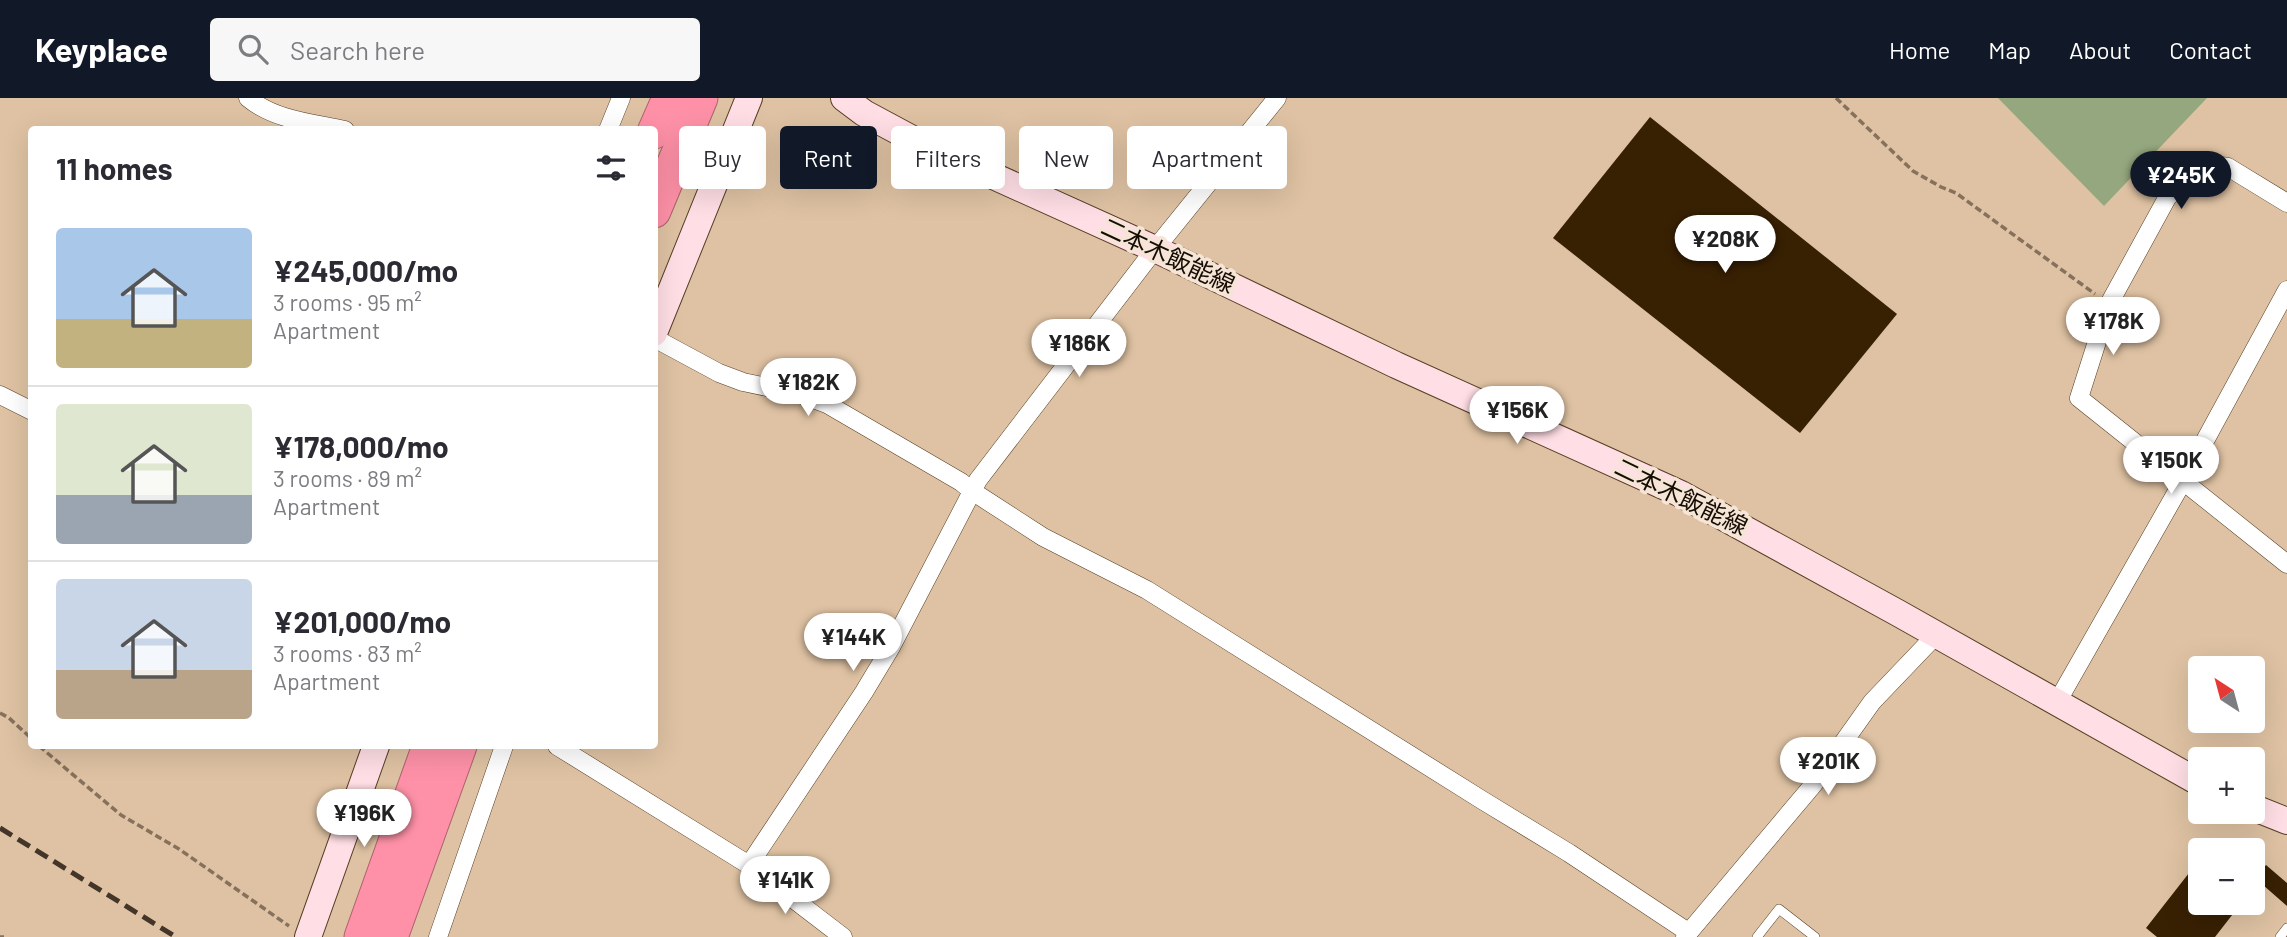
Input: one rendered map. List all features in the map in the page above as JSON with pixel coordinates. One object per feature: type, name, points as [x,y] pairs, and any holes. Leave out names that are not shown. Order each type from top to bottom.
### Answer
[{"type":"highway","points":[[657,126],[669,98]]},
{"type":"highway","points":[[658,201],[701,98]]},
{"type":"highway","points":[[360,937],[428,749]]},
{"type":"highway","points":[[391,937],[459,749]]},
{"type":"main road","points":[[658,326],[749,98]]},
{"type":"main road","name":"二本木飯能線","points":[[844,98],[864,113],[918,142],[1155,249],[1396,365],[1681,494],[2188,776]]},
{"type":"main road","points":[[301,933],[375,749]]},
{"type":"main road","points":[[2265,812],[2287,821]]},
{"type":"street","points":[[248,98],[255,104],[292,120],[324,126]]},
{"type":"street","points":[[610,126],[621,98]]},
{"type":"street","points":[[749,865],[891,647],[978,480],[1155,249],[1277,98]]},
{"type":"street","points":[[2287,203],[2228,167],[2207,164],[2186,177],[2166,198],[2109,304],[2080,398],[2287,564]]},
{"type":"street","points":[[2056,704],[2183,481],[2287,290]]},
{"type":"street","points":[[658,338],[719,373],[743,382],[800,394],[827,404],[949,475],[1043,537],[1159,598],[1569,853],[1686,935],[1813,785],[1872,702],[1936,635]]},
{"type":"street","points":[[0,395],[28,409]]},
{"type":"street","points":[[438,937],[503,749]]},
{"type":"street","points":[[562,749],[749,865],[843,937]]},
{"type":"lane","points":[[1757,937],[1779,909],[1815,937]]},
{"type":"lane","points":[[2280,937],[2287,929]]},
{"type":"path","points":[[1836,98],[1913,171],[1956,192],[2109,304]]},
{"type":"path","points":[[0,713],[28,735]]},
{"type":"path","points":[[43,749],[121,815],[179,849],[301,933]]},
{"type":"green space","points":[[1998,98],[2207,98],[2104,206]]},
{"type":"building","points":[[1650,117],[1897,314],[1800,433],[1553,238]]},
{"type":"building","points":[[2265,866],[2287,883],[2287,906],[2265,887]]},
{"type":"building","points":[[2188,874],[2188,915],[2232,915],[2215,937],[2157,937],[2146,928]]},
{"type":"railway","points":[[0,828],[176,937]]}]
